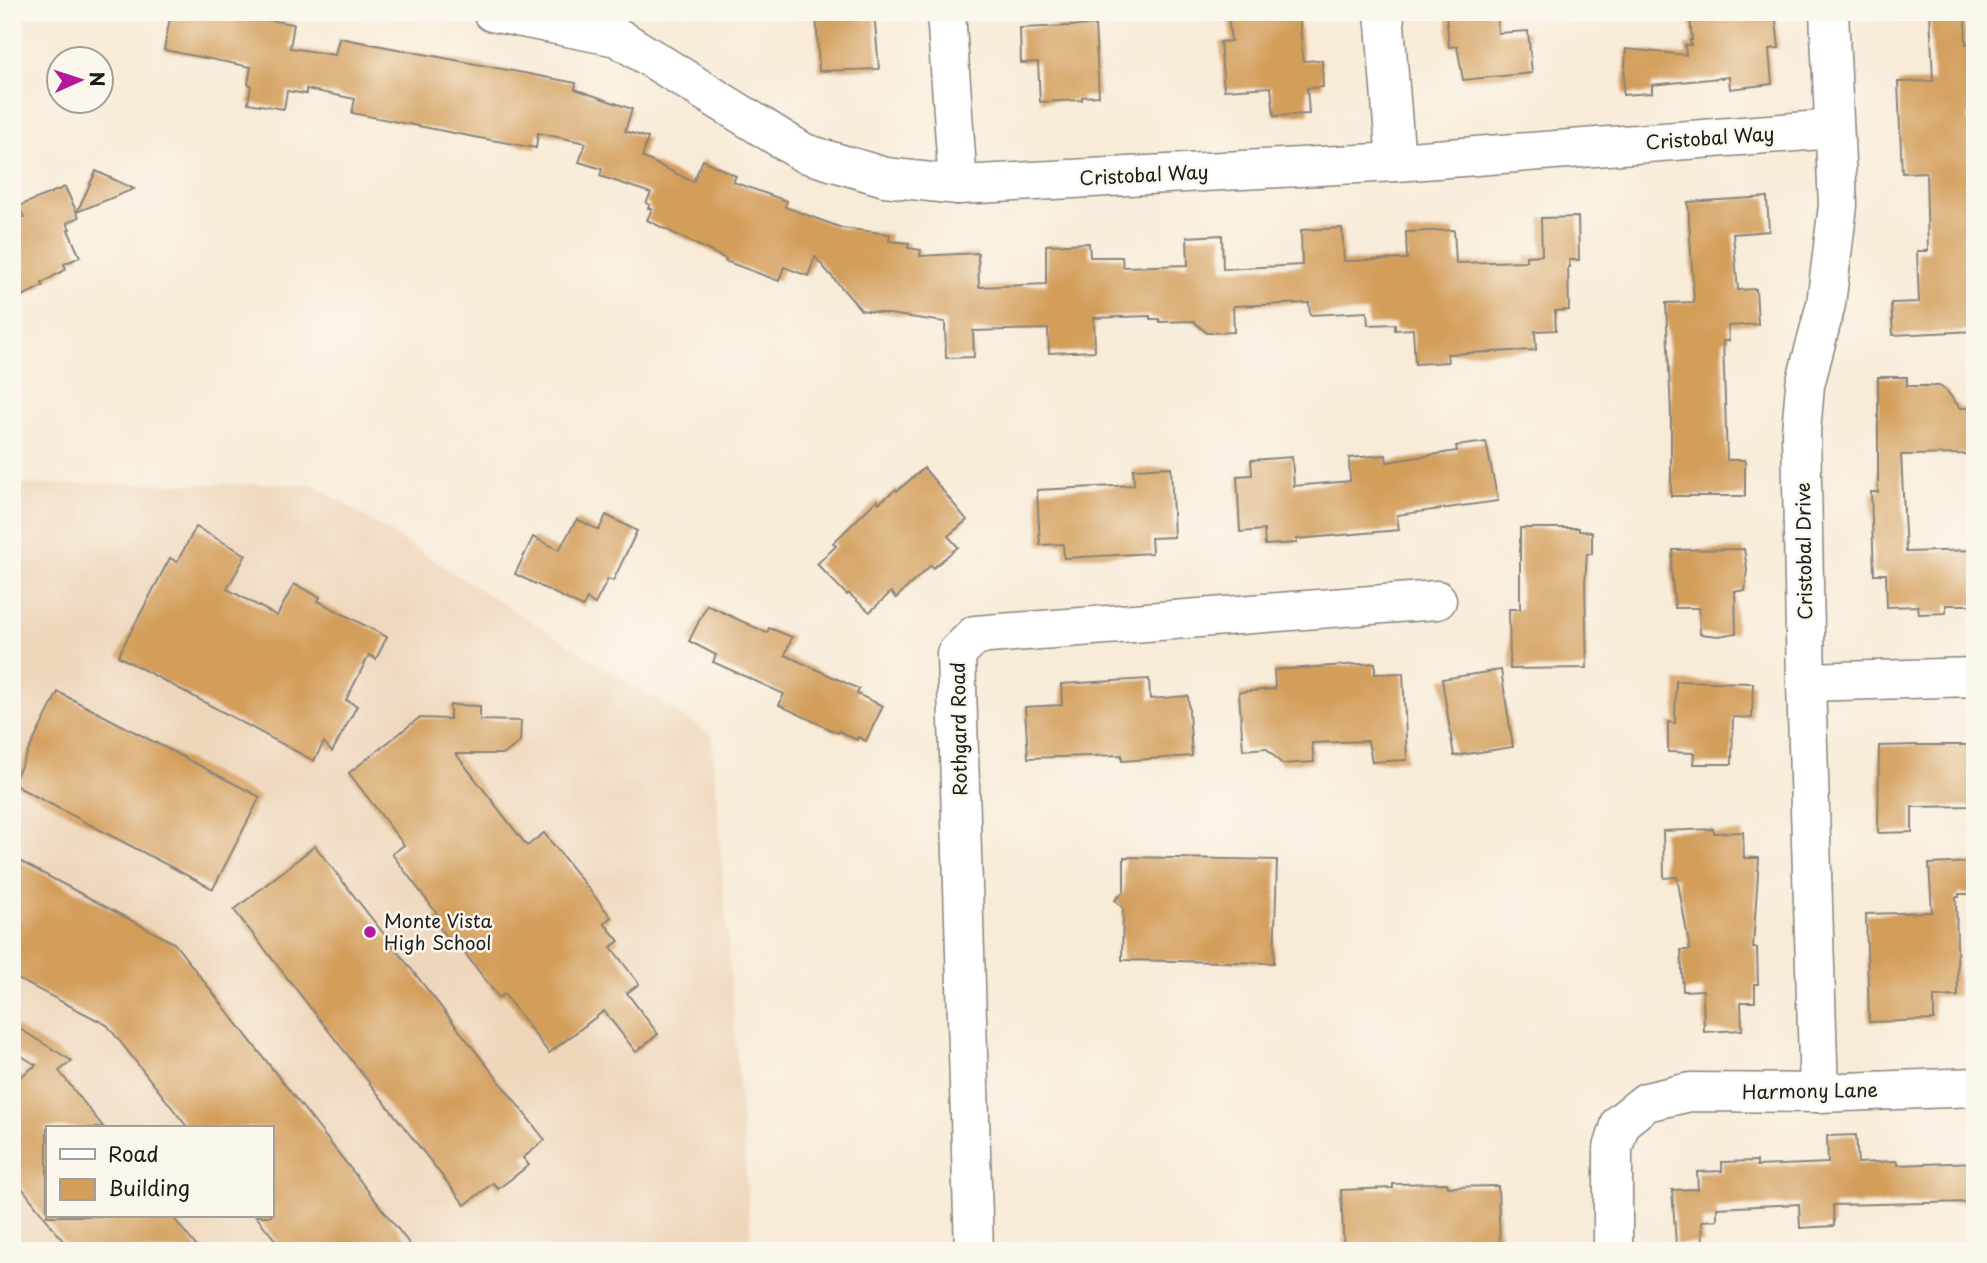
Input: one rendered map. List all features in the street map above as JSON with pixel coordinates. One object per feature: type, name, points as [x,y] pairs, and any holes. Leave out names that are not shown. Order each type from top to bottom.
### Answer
[{"type":"street","name":"Cristobal Way","points":[[492,12],[617,37],[804,153],[885,177],[958,185],[1396,162],[1834,129]]},
{"type":"street","points":[[946,12],[958,185]]},
{"type":"street","points":[[1384,12],[1396,162]]},
{"type":"street","name":"Cristobal Drive","points":[[1819,1093],[1801,432],[1805,385],[1826,304],[1839,205],[1829,12]]},
{"type":"street","name":"Rothgard Road","points":[[974,1251],[956,654],[975,635],[1437,600]]},
{"type":"street","points":[[1806,682],[1975,677]]},
{"type":"street","name":"Harmony Lane","points":[[1613,1251],[1613,1148],[1621,1122],[1646,1102],[1690,1092],[1819,1093],[1975,1087]]},
{"type":"shaded area","name":"Monte Vista High School","points":[[12,484],[313,484],[712,735],[752,1251],[12,1251]]},
{"type":"building","points":[[171,12],[235,12],[235,15],[294,24],[290,48],[335,55],[339,38],[576,83],[575,89],[632,109],[625,131],[648,138],[642,157],[693,182],[703,160],[736,176],[733,182],[787,201],[785,207],[842,228],[890,234],[889,241],[909,243],[908,248],[921,250],[920,256],[978,253],[979,287],[1046,284],[1046,245],[1089,243],[1090,257],[1122,257],[1123,267],[1188,265],[1187,237],[1222,235],[1223,269],[1302,265],[1301,230],[1342,228],[1344,261],[1407,259],[1406,232],[1454,230],[1456,263],[1526,261],[1526,256],[1542,255],[1541,218],[1578,217],[1579,260],[1569,260],[1569,310],[1555,311],[1556,330],[1535,331],[1536,350],[1447,354],[1448,362],[1415,364],[1413,329],[1395,330],[1395,324],[1368,325],[1367,312],[1310,315],[1309,303],[1233,306],[1234,332],[1207,333],[1193,321],[1160,322],[1159,319],[1150,319],[1150,316],[1094,318],[1095,351],[1049,353],[1048,329],[973,331],[974,357],[946,358],[945,322],[861,310],[815,257],[808,276],[784,267],[779,281],[725,261],[726,259],[647,220],[652,209],[648,208],[650,205],[646,203],[651,193],[600,176],[602,169],[579,162],[586,143],[538,133],[536,148],[474,137],[352,113],[355,99],[306,89],[306,94],[287,91],[284,109],[248,103],[251,67],[164,50]]},
{"type":"building","points":[[816,12],[874,12],[879,69],[819,71]]},
{"type":"building","points":[[1228,12],[1299,12],[1303,61],[1322,60],[1323,87],[1307,88],[1309,114],[1274,116],[1271,87],[1224,90],[1220,42],[1231,41]]},
{"type":"building","points":[[1446,12],[1497,12],[1498,33],[1528,31],[1532,73],[1463,80],[1457,46],[1449,47]]},
{"type":"building","points":[[1775,12],[1779,48],[1769,49],[1772,84],[1730,89],[1729,77],[1652,85],[1652,93],[1623,95],[1626,49],[1686,55],[1685,45],[1691,45],[1692,40],[1690,18]]},
{"type":"building","points":[[1930,12],[1965,12],[1966,44],[1975,43],[1975,115],[1968,116],[1975,248],[1975,331],[1893,335],[1891,303],[1919,302],[1917,251],[1928,251],[1926,172],[1902,173],[1898,82],[1933,81]]},
{"type":"building","points":[[1095,25],[1099,96],[1082,97],[1082,100],[1040,102],[1038,62],[1021,63],[1020,28]]},
{"type":"building","points":[[96,171],[134,189],[77,212]]},
{"type":"building","points":[[65,187],[79,217],[67,223],[80,257],[64,264],[66,269],[42,283],[43,286],[12,301],[12,223],[24,217],[19,206]]},
{"type":"building","points":[[1767,197],[1769,231],[1733,234],[1738,290],[1756,289],[1758,324],[1728,326],[1729,341],[1723,341],[1727,460],[1745,460],[1745,496],[1671,496],[1671,414],[1666,303],[1694,302],[1688,202]]},
{"type":"building","points":[[1878,377],[1907,377],[1907,386],[1939,386],[1946,390],[1960,408],[1975,408],[1975,454],[1901,455],[1906,552],[1975,550],[1975,605],[1946,605],[1946,613],[1919,614],[1918,606],[1887,607],[1886,574],[1874,574],[1871,492],[1878,492]]},
{"type":"building","points":[[1486,442],[1498,501],[1397,515],[1399,530],[1297,539],[1297,543],[1265,545],[1264,530],[1240,532],[1237,476],[1252,475],[1251,460],[1292,457],[1294,486],[1350,481],[1349,458],[1386,455],[1387,462],[1457,451],[1456,446]]},
{"type":"building","points":[[1171,467],[1174,537],[1151,538],[1152,553],[1064,558],[1063,544],[1040,545],[1037,490],[1134,485],[1133,469]]},
{"type":"building","points":[[924,468],[967,520],[948,536],[958,547],[933,568],[931,565],[896,598],[891,592],[870,612],[848,593],[847,595],[817,564],[836,546],[833,543],[877,500],[879,503],[896,489],[897,491]]},
{"type":"building","points":[[606,515],[637,531],[613,581],[608,579],[595,604],[587,599],[583,607],[515,574],[533,537],[559,550],[577,519],[599,530]]},
{"type":"building","points":[[196,527],[246,555],[227,589],[277,616],[294,584],[320,597],[318,601],[387,637],[376,659],[369,655],[346,700],[357,706],[332,752],[324,742],[314,761],[118,656],[170,558],[177,562]]},
{"type":"building","points":[[1520,528],[1579,528],[1579,531],[1592,532],[1592,554],[1587,554],[1585,583],[1587,668],[1510,669],[1509,609],[1520,609]]},
{"type":"building","points":[[1744,549],[1747,569],[1745,591],[1735,591],[1736,633],[1719,636],[1700,634],[1699,608],[1675,608],[1671,570],[1673,550]]},
{"type":"building","points":[[707,605],[767,633],[769,628],[792,637],[785,655],[859,689],[857,694],[883,706],[866,741],[858,737],[857,740],[839,731],[838,733],[779,705],[784,694],[713,662],[716,655],[689,641]]},
{"type":"building","points":[[1375,663],[1375,674],[1403,673],[1407,760],[1372,762],[1368,741],[1312,743],[1314,762],[1282,764],[1266,748],[1243,750],[1239,692],[1275,689],[1274,670]]},
{"type":"building","points":[[1501,670],[1513,747],[1454,756],[1442,679]]},
{"type":"building","points":[[1149,679],[1150,699],[1188,696],[1192,756],[1122,761],[1122,755],[1028,758],[1025,707],[1062,705],[1061,684]]},
{"type":"building","points":[[1676,681],[1753,683],[1752,718],[1733,717],[1732,764],[1693,764],[1694,753],[1668,752],[1668,722],[1675,723]]},
{"type":"building","points":[[58,692],[260,797],[213,889],[12,784]]},
{"type":"building","points":[[450,705],[480,706],[480,720],[521,721],[520,742],[504,754],[456,754],[527,846],[544,833],[611,917],[604,923],[619,941],[611,947],[639,984],[627,993],[658,1034],[636,1052],[604,1011],[549,1053],[504,994],[499,998],[461,948],[457,951],[433,919],[438,915],[392,854],[404,845],[349,773],[419,718],[450,719]]},
{"type":"building","points":[[1975,745],[1975,806],[1912,807],[1912,832],[1878,833],[1879,746]]},
{"type":"building","points":[[1713,829],[1714,833],[1743,832],[1744,858],[1759,858],[1753,948],[1757,948],[1758,984],[1755,984],[1755,1002],[1741,1002],[1742,1030],[1704,1032],[1703,990],[1683,991],[1681,950],[1690,950],[1677,877],[1664,878],[1663,831]]},
{"type":"building","points":[[315,846],[545,1140],[523,1158],[529,1165],[498,1189],[493,1183],[465,1205],[234,910]]},
{"type":"building","points":[[12,857],[174,943],[415,1251],[284,1251],[258,1218],[273,1218],[273,1126],[186,1126],[107,1025],[12,976]]},
{"type":"building","points":[[1124,857],[1277,860],[1274,963],[1122,960],[1123,908],[1115,900],[1124,891]]},
{"type":"building","points":[[1975,862],[1975,894],[1959,894],[1959,897],[1956,897],[1958,996],[1934,997],[1934,1020],[1869,1022],[1866,914],[1932,912],[1929,864]]},
{"type":"building","points":[[12,1024],[72,1061],[59,1071],[102,1126],[46,1126],[46,1218],[174,1218],[200,1251],[71,1251],[12,1175],[12,1083],[36,1065],[12,1050]]},
{"type":"building","points":[[1856,1135],[1858,1163],[1897,1161],[1898,1165],[1975,1162],[1975,1202],[1833,1205],[1834,1226],[1800,1228],[1799,1204],[1717,1208],[1717,1220],[1702,1221],[1703,1243],[1676,1244],[1672,1190],[1698,1189],[1697,1172],[1722,1171],[1722,1162],[1757,1161],[1757,1166],[1828,1163],[1827,1136]]},
{"type":"building","points":[[1447,1183],[1448,1187],[1498,1186],[1500,1251],[1344,1251],[1341,1190],[1393,1188],[1393,1184]]},
{"type":"place","name":"Monte Vista High School","points":[[370,932]]}]
